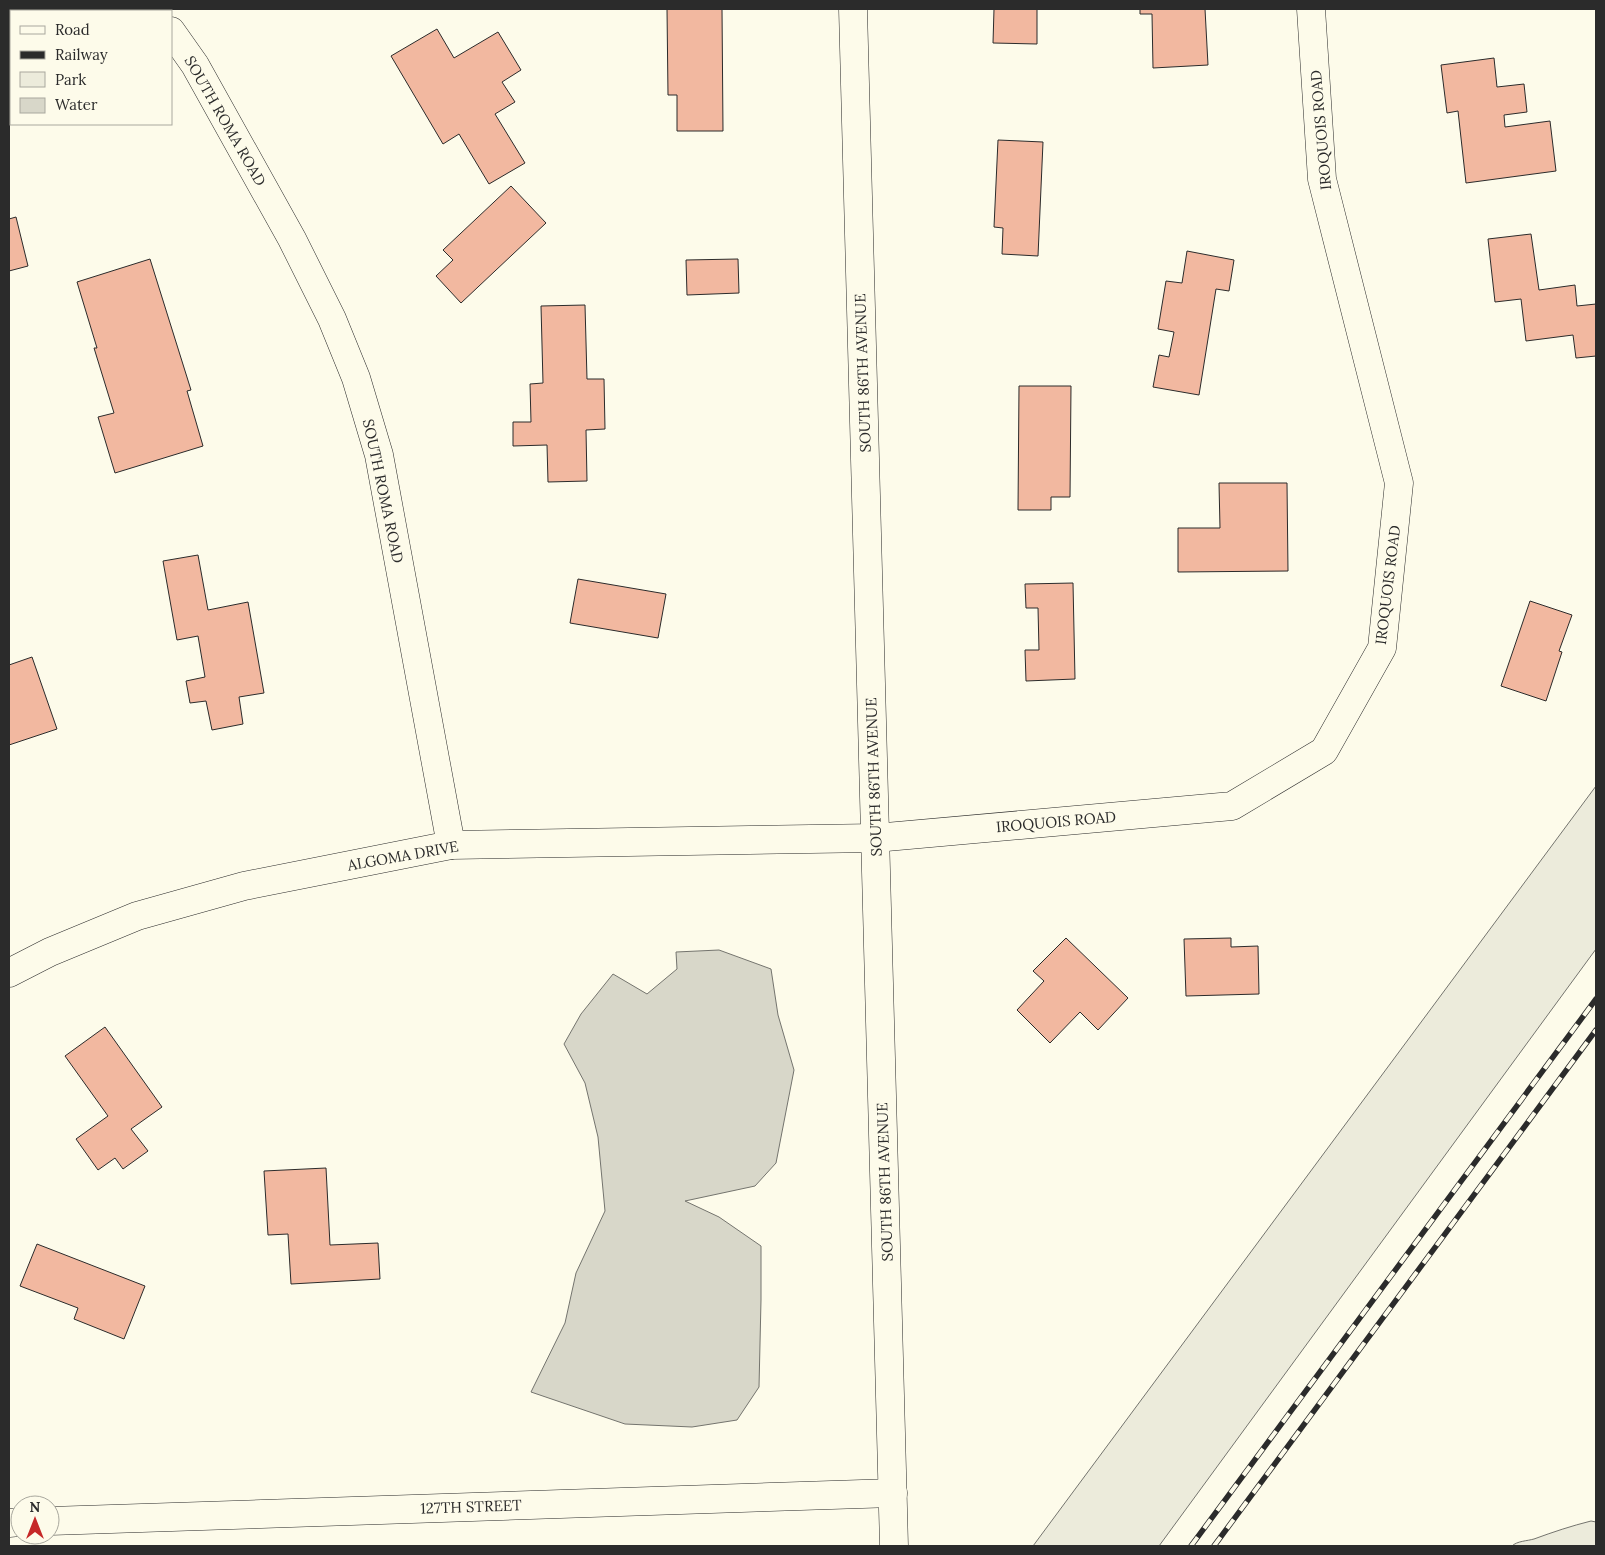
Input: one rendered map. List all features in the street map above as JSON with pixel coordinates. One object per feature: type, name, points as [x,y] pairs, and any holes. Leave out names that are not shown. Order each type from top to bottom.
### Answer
[{"type":"street","name":"SOUTH 86TH AVENUE","points":[[853,9],[894,1546]]},
{"type":"street","name":"IROQUOIS ROAD","points":[[875,838],[1232,806],[1324,751],[1382,648],[1399,483],[1322,178],[1311,9]]},
{"type":"street","name":"SOUTH ROMA ROAD","points":[[172,32],[196,65],[292,239],[332,319],[356,378],[378,455],[451,845]]},
{"type":"street","name":"ALGOMA DRIVE","points":[[9,973],[50,952],[137,916],[244,886],[451,845],[875,838]]},
{"type":"street","name":"127TH STREET","points":[[60,1521],[893,1493]]},
{"type":"green space","points":[[1596,786],[1596,949],[1159,1546],[1033,1546]]},
{"type":"green space","points":[[1591,1521],[1596,1522],[1596,1546],[1512,1546],[1519,1542]]},
{"type":"water","points":[[719,950],[771,969],[778,1015],[794,1070],[776,1163],[755,1186],[685,1201],[719,1217],[761,1246],[759,1387],[737,1420],[692,1427],[625,1424],[531,1392],[565,1323],[576,1273],[605,1211],[598,1137],[585,1083],[564,1044],[581,1014],[613,974],[647,994],[677,969],[676,952]]},
{"type":"building","points":[[667,9],[722,9],[723,131],[677,131],[677,95],[668,95]]},
{"type":"building","points":[[994,9],[1037,9],[1037,44],[993,43]]},
{"type":"building","points":[[1140,9],[1205,9],[1208,65],[1153,68],[1152,14],[1140,14]]},
{"type":"building","points":[[437,29],[454,58],[498,32],[521,70],[502,82],[515,102],[495,114],[525,163],[489,184],[459,134],[443,144],[391,56]]},
{"type":"building","points":[[1494,58],[1497,87],[1524,84],[1527,112],[1504,115],[1505,127],[1550,121],[1556,171],[1466,183],[1458,111],[1447,113],[1441,65]]},
{"type":"building","points":[[998,140],[1043,142],[1038,256],[1002,254],[1003,228],[994,227]]},
{"type":"building","points":[[511,186],[546,223],[461,303],[436,276],[453,260],[443,250]]},
{"type":"building","points":[[16,217],[28,266],[9,271],[9,219]]},
{"type":"building","points":[[1531,234],[1539,290],[1575,285],[1577,306],[1596,304],[1596,356],[1576,358],[1573,335],[1526,341],[1521,299],[1495,302],[1488,239]]},
{"type":"building","points":[[1187,251],[1234,260],[1229,291],[1216,289],[1199,395],[1153,387],[1159,355],[1169,357],[1174,332],[1158,329],[1166,281],[1182,283]]},
{"type":"building","points":[[150,259],[191,390],[187,391],[203,446],[115,473],[98,417],[114,413],[94,348],[97,348],[77,282]]},
{"type":"building","points":[[738,259],[739,293],[687,295],[686,260]]},
{"type":"building","points":[[585,305],[587,379],[604,379],[605,429],[586,430],[587,481],[548,482],[547,445],[513,446],[513,422],[531,422],[530,384],[543,383],[541,306]]},
{"type":"building","points":[[1019,386],[1071,386],[1070,497],[1051,497],[1051,510],[1018,510]]},
{"type":"building","points":[[1219,483],[1287,483],[1288,571],[1178,572],[1178,528],[1220,528]]},
{"type":"building","points":[[198,555],[208,610],[248,602],[264,693],[239,697],[243,724],[212,730],[206,701],[190,703],[186,681],[205,677],[198,636],[177,640],[163,561]]},
{"type":"building","points":[[578,579],[666,594],[658,638],[570,623]]},
{"type":"building","points":[[1073,583],[1075,679],[1026,681],[1025,650],[1039,650],[1038,608],[1026,608],[1025,584]]},
{"type":"building","points":[[1530,601],[1572,615],[1559,651],[1562,652],[1546,701],[1501,686]]},
{"type":"building","points":[[32,657],[57,729],[9,745],[9,665]]},
{"type":"building","points":[[1066,938],[1128,998],[1098,1030],[1080,1012],[1050,1043],[1017,1010],[1044,981],[1033,971]]},
{"type":"building","points":[[1231,938],[1231,947],[1258,946],[1259,994],[1186,996],[1184,939]]},
{"type":"building","points":[[105,1027],[162,1107],[131,1129],[148,1151],[123,1169],[115,1158],[98,1170],[76,1139],[108,1116],[65,1056]]},
{"type":"building","points":[[326,1168],[330,1245],[378,1243],[380,1279],[291,1284],[288,1234],[268,1235],[264,1171]]},
{"type":"building","points":[[37,1244],[145,1286],[124,1339],[74,1319],[78,1308],[20,1286]]},
{"type":"railway","points":[[1191,1546],[1596,999]]},
{"type":"railway","points":[[1214,1546],[1596,1030]]}]
